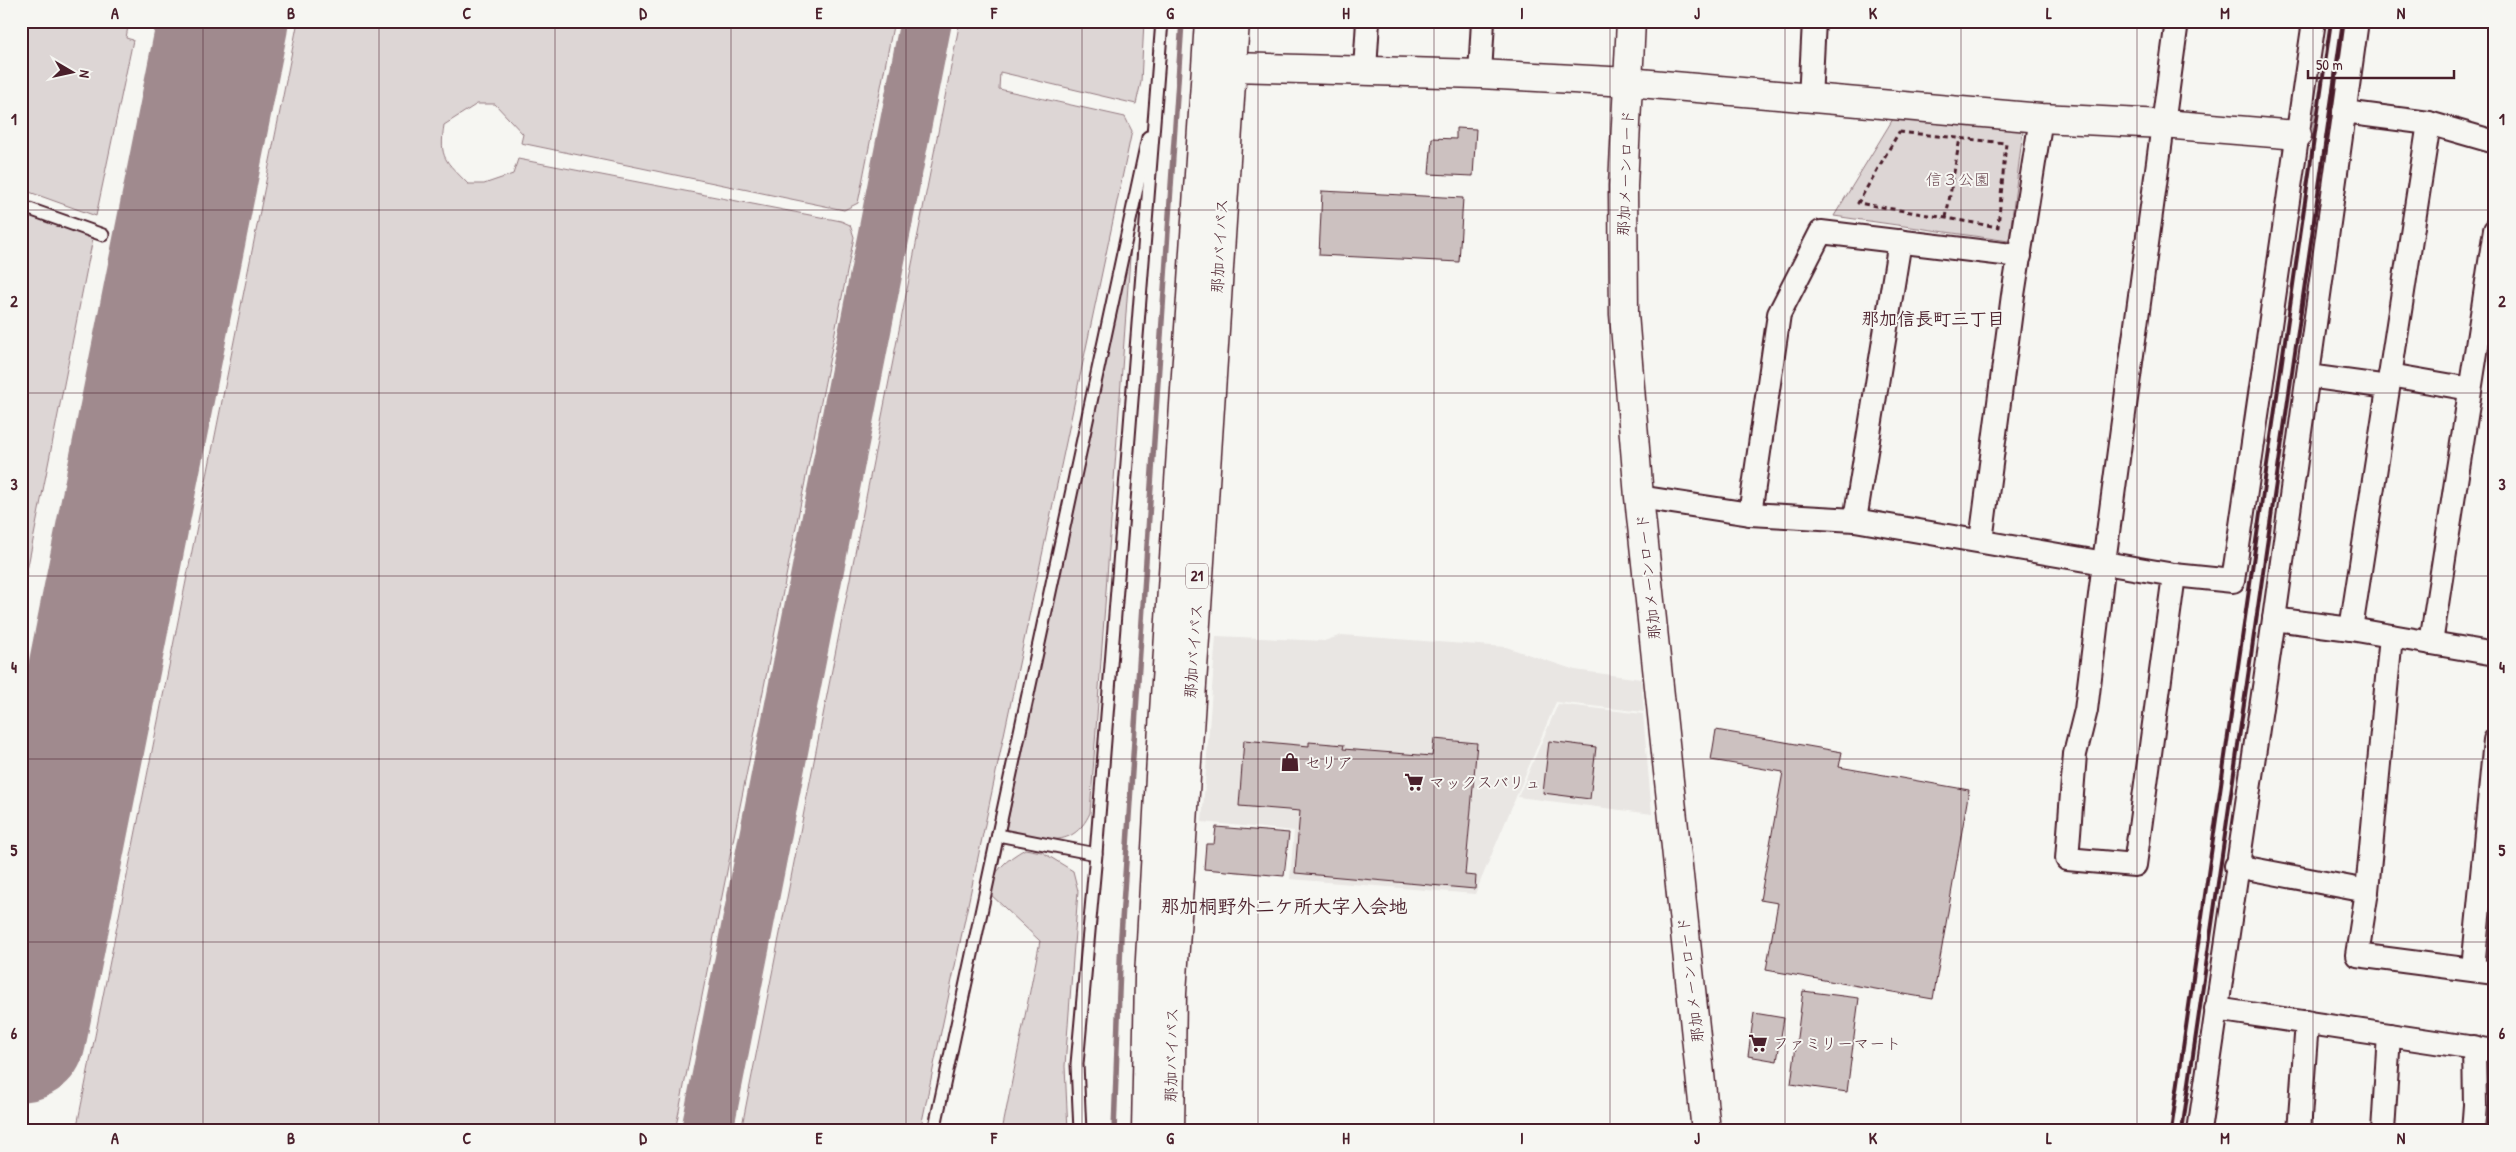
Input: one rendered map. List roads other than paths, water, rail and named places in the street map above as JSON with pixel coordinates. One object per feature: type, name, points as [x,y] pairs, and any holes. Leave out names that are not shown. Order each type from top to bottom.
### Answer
[{"type":"main road","name":"那加バイパス","points":[[1146,1131],[1149,986],[1160,768],[1209,21]]},
{"type":"main road","name":"那加バイパス","points":[[1170,1131],[1172,992],[1235,21]]},
{"type":"main road","name":"那加メーンロード","points":[[1631,21],[1622,240],[1624,314],[1639,497],[1706,1131]]},
{"type":"main road","points":[[1231,67],[1480,74],[1628,82],[2040,118],[2163,124],[2297,136]]},
{"type":"street","points":[[1365,70],[1368,21]]},
{"type":"street","points":[[1480,74],[1483,21]]},
{"type":"street","points":[[1810,99],[1814,21]]},
{"type":"street","points":[[2174,575],[2135,865],[2067,859],[2075,754],[2086,710],[2104,562],[2177,21]]},
{"type":"street","points":[[1639,497],[1750,514],[1855,520],[2174,575],[2233,581],[2314,21]]},
{"type":"street","points":[[2199,1131],[2236,866],[2274,619],[2357,21]]},
{"type":"street","points":[[2344,112],[2429,123],[2495,142]]},
{"type":"street","points":[[1981,541],[2040,118]]},
{"type":"street","points":[[2351,629],[2429,123]]},
{"type":"street","points":[[2431,643],[2495,230]]},
{"type":"street","points":[[1750,514],[1779,314],[1821,232],[2020,256]]},
{"type":"street","points":[[1855,520],[1900,241]]},
{"type":"street","points":[[2308,376],[2470,389]]},
{"type":"street","points":[[2274,619],[2351,629],[2495,654]]},
{"type":"street","points":[[2391,636],[2367,891],[2357,955],[2495,973]]},
{"type":"street","points":[[2473,969],[2495,740]]},
{"type":"street","points":[[2236,866],[2367,891]]},
{"type":"street","points":[[2216,1009],[2484,1049],[2473,1131]]},
{"type":"street","points":[[2299,1131],[2308,1022]]},
{"type":"street","points":[[2383,1131],[2389,1035]]},
{"type":"lane","points":[[1080,1131],[1077,1064],[1158,94],[1162,21]]},
{"type":"lane","points":[[934,1131],[1158,94]]},
{"type":"lane","points":[[21,206],[103,235]]},
{"type":"lane","points":[[998,835],[1096,854]]},
{"type":"waterway","points":[[1114,1131],[1121,936],[1182,21]]},
{"type":"railway","points":[[2171,1131],[2331,21]]},
{"type":"railway","points":[[2182,1131],[2343,21]]},
{"type":"place","name":"セリア","points":[[1290,762]]},
{"type":"place","name":"マックスバリュ","points":[[1414,782]]},
{"type":"place","name":"ファミリーマート","points":[[1758,1043]]},
{"type":"district","name":"那加信長町三丁目","points":[[1933,319]]},
{"type":"district","name":"那加桐野外二ケ所大字入会地","points":[[1284,906]]},
{"type":"park label","name":"信３公園","points":[[1958,179]]}]
